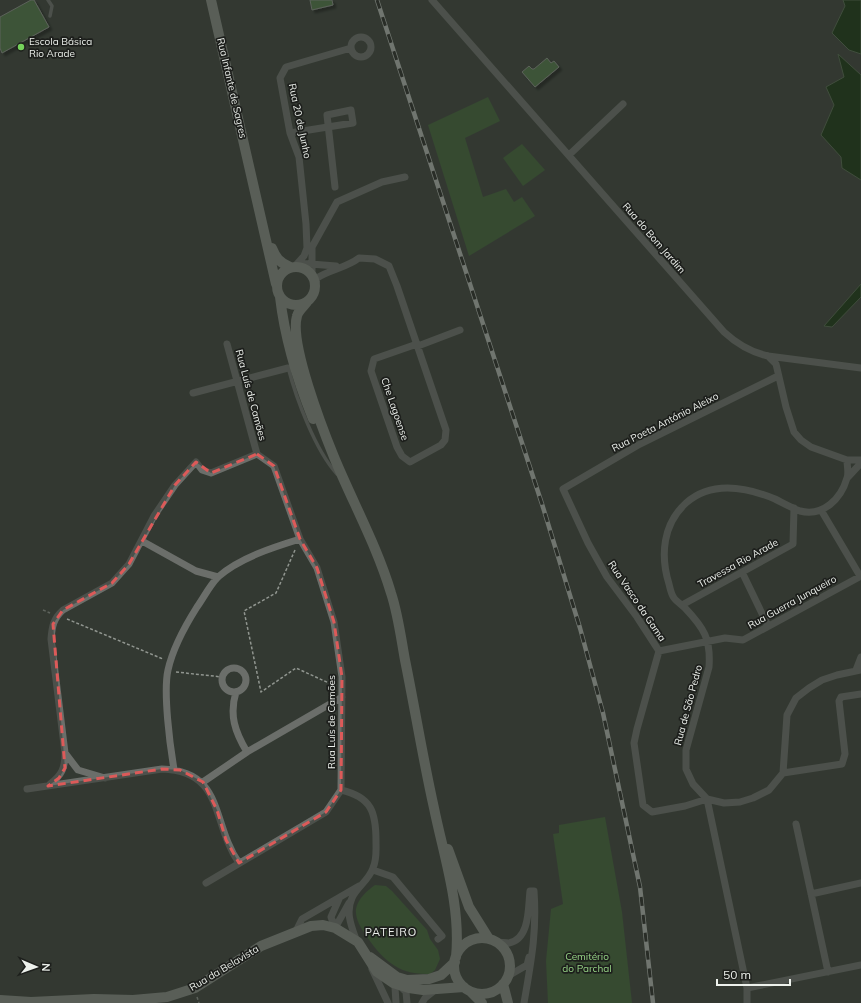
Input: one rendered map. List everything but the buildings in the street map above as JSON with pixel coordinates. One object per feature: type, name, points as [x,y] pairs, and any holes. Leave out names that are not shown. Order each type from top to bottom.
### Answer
[{"type":"main road","name":"Rua Infante de Sagres","points":[[211,0],[252,175]]},
{"type":"main road","points":[[252,175],[271,247],[277,259],[283,265],[294,266],[307,270],[312,275],[315,288],[313,295],[297,315],[295,330],[298,352],[315,402],[317,415],[344,482],[374,545],[392,594],[433,807],[457,919],[458,936],[455,974],[467,989],[482,1003]]},
{"type":"main road","points":[[252,175],[297,379],[330,460],[344,482]]},
{"type":"main road","points":[[276,284],[280,273],[294,266]]},
{"type":"main road","points":[[280,297],[291,305],[299,305],[307,302]]},
{"type":"main road","points":[[433,807],[469,907],[493,941],[503,948],[508,957],[510,966],[506,980],[508,1003]]},
{"type":"main road","name":"Rua da Belavista","points":[[0,1000],[31,1002],[94,998],[133,1000],[167,997],[195,988],[261,946],[311,926],[323,925],[335,928],[358,942],[364,952]]},
{"type":"main road","points":[[401,981],[429,979],[442,975],[455,959],[461,948],[468,942],[477,939],[493,941]]},
{"type":"main road","points":[[364,952],[409,988],[435,990],[467,989],[487,994],[496,990],[506,980]]},
{"type":"street","points":[[215,0],[216,19]]},
{"type":"street","name":"Rua do Bom Jardim","points":[[432,0],[724,332],[754,353],[861,368]]},
{"type":"street","name":"Rua 20 de Junho","points":[[307,248],[306,224],[298,157],[290,133],[280,78],[286,67],[350,48]]},
{"type":"street","points":[[569,156],[623,104]]},
{"type":"street","points":[[290,133],[328,128],[335,187]]},
{"type":"street","points":[[294,266],[319,232],[337,202],[352,194],[382,182],[405,177]]},
{"type":"street","points":[[306,224],[319,232]]},
{"type":"street","points":[[312,275],[312,247],[319,232]]},
{"type":"street","points":[[294,266],[313,264],[334,267],[359,258]]},
{"type":"street","points":[[315,288],[317,278],[327,271],[350,265],[359,258]]},
{"type":"street","name":"Che Lagoense","points":[[359,258],[375,259],[389,266],[417,345],[446,430],[445,440],[441,446],[410,462],[402,456],[397,447],[371,371],[374,359],[417,345],[460,330]]},
{"type":"street","name":"Rua Luís de Camões","points":[[227,344],[236,382],[257,454],[274,466],[300,539],[316,568],[334,622],[342,677],[341,790]]},
{"type":"street","points":[[768,356],[776,364],[794,432],[801,440],[811,447],[847,460],[861,460]]},
{"type":"street","points":[[193,393],[288,368]]},
{"type":"street","name":"Rua Poeta António Aleixo","points":[[563,489],[640,444],[778,376]]},
{"type":"street","points":[[48,786],[59,778],[64,768],[65,753],[51,639],[52,624],[57,615],[63,610],[112,583],[129,564],[154,516],[196,462],[202,470],[211,473],[257,454]]},
{"type":"street","points":[[847,460],[848,477]]},
{"type":"street","points":[[860,576],[821,510],[836,500],[848,477],[861,463]]},
{"type":"street","name":"Rua de São Pedro","points":[[707,799],[693,784],[686,769],[686,750],[709,667],[709,642],[704,630],[674,598],[668,580],[664,563],[663,545],[675,514],[688,502],[706,491],[726,487],[758,493],[794,508],[812,512],[821,510]]},
{"type":"street","name":"Rua Vasco da Gama","points":[[563,489],[588,543],[607,577],[637,616],[659,651],[634,743],[643,805],[652,812],[685,806],[707,799]]},
{"type":"street","name":"Travessa Rio Arade","points":[[682,605],[792,544],[794,508]]},
{"type":"street","points":[[174,769],[166,694],[168,671],[175,647],[191,616],[218,577],[236,565],[273,547],[300,539]]},
{"type":"street","points":[[142,541],[196,571],[218,577]]},
{"type":"street","points":[[742,572],[768,626]]},
{"type":"street","name":"Rua Guerra Junqueiro","points":[[659,651],[726,638],[743,640],[860,576]]},
{"type":"street","points":[[747,1003],[747,988],[707,799],[724,803],[740,802],[753,798],[769,790],[783,773],[787,714],[796,698],[822,680],[859,670],[861,657]]},
{"type":"street","points":[[236,692],[225,688],[222,677],[229,668],[241,669],[246,676],[246,684],[236,692],[232,705],[236,734],[247,752]]},
{"type":"street","points":[[783,773],[842,764],[845,754],[839,701],[841,697],[861,694]]},
{"type":"street","points":[[203,782],[247,752],[342,696]]},
{"type":"street","points":[[65,753],[78,770],[105,778]]},
{"type":"street","points":[[27,788],[162,769],[180,770],[203,782],[217,810],[226,840],[239,863]]},
{"type":"street","points":[[206,883],[326,812],[341,790],[354,792],[369,804],[376,819],[376,857],[373,870],[352,898],[335,928]]},
{"type":"street","points":[[796,824],[828,972]]},
{"type":"street","points":[[373,870],[393,878],[442,936],[438,939]]},
{"type":"street","points":[[811,894],[861,883]]},
{"type":"street","points":[[296,931],[302,919],[363,884]]},
{"type":"street","points":[[493,941],[509,943],[520,936],[525,928],[530,891],[534,891],[536,916],[535,941],[524,1003]]},
{"type":"street","points":[[335,928],[331,917],[339,898]]},
{"type":"street","points":[[352,898],[349,921],[358,942]]},
{"type":"street","points":[[506,980],[527,964],[535,941]]},
{"type":"street","points":[[364,952],[388,1003]]},
{"type":"street","points":[[747,988],[861,965]]},
{"type":"street","points":[[396,1003],[395,987],[401,981],[406,992],[407,1003]]},
{"type":"street","points":[[422,1003],[424,998],[435,990]]},
{"type":"lane","points":[[48,0],[52,6],[50,16]]},
{"type":"lane","points":[[289,348],[288,368],[308,424],[328,464],[344,482]]},
{"type":"path","points":[[300,539],[276,593],[244,611],[261,692],[296,668],[331,684]]},
{"type":"path","points":[[43,610],[164,660],[161,669],[222,677]]},
{"type":"highlighted area","points":[[257,454],[274,466],[300,539],[317,568],[334,622],[342,677],[341,790],[326,812],[239,863],[226,840],[217,810],[203,782],[180,770],[162,769],[48,786],[59,778],[65,768],[53,624],[63,610],[112,583],[129,564],[175,485],[196,462],[211,473]]},
{"type":"green space","points":[[488,97],[500,121],[465,138],[483,197],[506,189],[514,202],[522,197],[535,216],[469,256],[428,125]]},
{"type":"green space","points":[[522,144],[545,170],[523,186],[503,158]]},
{"type":"green space","name":"Cemitério do Parchal","points":[[605,817],[622,912],[632,1003],[548,1003],[546,961],[551,909],[563,904],[553,834],[559,833],[559,825]]},
{"type":"green space","points":[[375,885],[386,886],[392,891],[427,930],[430,939],[438,950],[440,959],[435,970],[430,974],[408,972],[392,964],[384,958],[371,943],[361,928],[356,916],[357,905],[363,895]]},
{"type":"shaded area","points":[[843,0],[861,0],[861,54],[849,50],[832,33],[845,6]]},
{"type":"shaded area","points":[[838,54],[861,75],[861,180],[842,168],[841,157],[821,135],[834,105],[826,87],[844,77]]},
{"type":"shaded area","points":[[861,284],[861,297],[832,327],[824,326]]},
{"type":"railway","points":[[377,0],[542,504],[580,628],[603,713],[640,887],[653,1003]]},
{"type":"place","name":"Escola Básica Rio Arade","points":[[21,47]]},
{"type":"district","name":"PATEIRO","points":[[391,932]]}]
